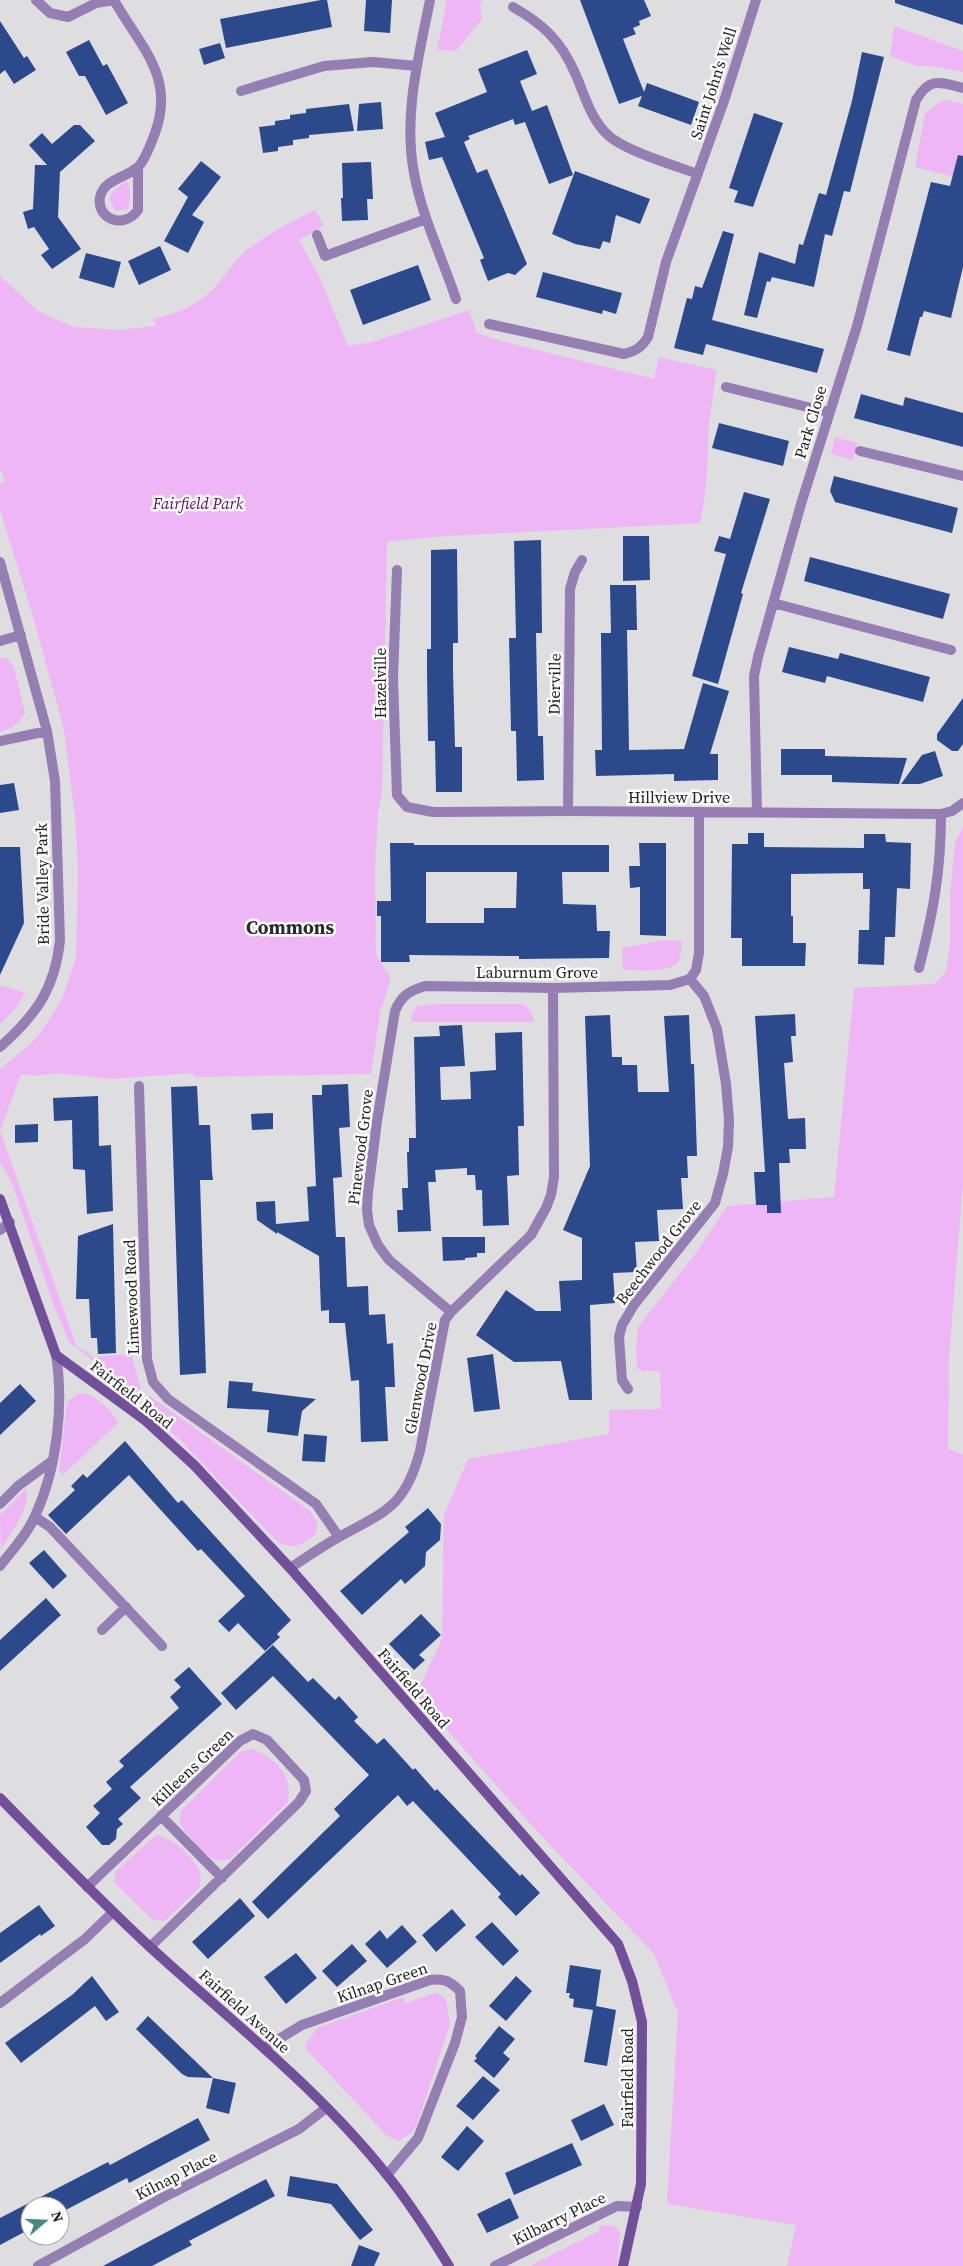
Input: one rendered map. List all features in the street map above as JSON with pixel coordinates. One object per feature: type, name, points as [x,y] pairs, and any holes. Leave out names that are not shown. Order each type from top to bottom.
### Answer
[{"type":"street","points":[[36,0],[50,13],[68,17],[96,3],[114,0],[136,33],[156,70],[162,92],[161,113],[150,145],[138,167],[138,210],[131,218],[124,221],[110,218],[102,211],[99,204],[100,195],[118,177],[138,167]]},
{"type":"street","points":[[430,0],[417,66],[410,126],[410,149],[426,219],[456,299]]},
{"type":"street","name":"Saint John's Well","points":[[490,324],[624,354],[644,344],[648,336],[666,262],[725,98],[756,0]]},
{"type":"street","points":[[513,6],[542,25],[557,42],[576,74],[590,112],[598,125],[610,137],[637,151],[698,174]]},
{"type":"street","points":[[241,91],[324,66],[373,62],[417,66]]},
{"type":"street","name":"Park Close","points":[[757,812],[754,676],[828,412],[857,326],[916,100],[924,88],[932,83],[963,88]]},
{"type":"street","points":[[317,235],[325,256],[426,219]]},
{"type":"street","points":[[726,387],[828,412]]},
{"type":"street","points":[[860,451],[963,476]]},
{"type":"street","name":"Dierville","points":[[568,811],[570,590],[575,572],[582,560]]},
{"type":"street","name":"Bride Valley Park","points":[[0,562],[22,635],[47,731],[55,781],[60,940],[58,959],[47,991],[36,1011],[0,1047]]},
{"type":"street","name":"Hazelville","points":[[397,570],[393,678],[397,795]]},
{"type":"street","points":[[773,603],[951,650]]},
{"type":"street","points":[[0,641],[22,635]]},
{"type":"street","points":[[0,741],[47,731]]},
{"type":"street","name":"Hillview Drive","points":[[397,795],[407,807],[433,812],[568,811],[941,814],[952,811],[963,803]]},
{"type":"street","points":[[690,978],[696,970],[699,953],[699,812]]},
{"type":"street","points":[[918,968],[932,914],[938,881],[941,814]]},
{"type":"street","name":"Laburnum Grove","points":[[395,1012],[400,1000],[409,991],[424,986],[553,988],[670,985],[690,978]]},
{"type":"street","name":"Beechwood Grove","points":[[628,1389],[622,1380],[620,1337],[622,1325],[634,1305],[715,1203],[724,1174],[728,1147],[728,1115],[720,1042],[704,996],[690,978]]},
{"type":"street","name":"Glenwood Drive","points":[[290,1568],[339,1537],[387,1511],[407,1487],[415,1470],[420,1451],[442,1329],[451,1312],[531,1234],[546,1208],[551,1195],[554,1177],[553,988]]},
{"type":"street","name":"Pinewood Grove","points":[[395,1012],[371,1172],[367,1210],[369,1225],[378,1245],[389,1260],[451,1312]]},
{"type":"street","name":"Limewood Road","points":[[140,1086],[147,1359],[153,1382],[168,1399],[319,1507],[339,1537]]},
{"type":"street","points":[[0,1199],[10,1222],[56,1355],[60,1381],[60,1402],[52,1461],[35,1517],[22,1538],[0,1566]]},
{"type":"street","points":[[0,1230],[10,1222]]},
{"type":"street","name":"Fairfield Road","points":[[56,1355],[146,1421],[194,1465],[290,1568],[618,1944],[632,1981],[642,2022],[641,2184],[623,2266]]},
{"type":"street","points":[[0,1504],[18,1486],[52,1461]]},
{"type":"street","points":[[35,1517],[50,1526],[162,1646]]},
{"type":"street","points":[[102,1630],[126,1607]]},
{"type":"street","name":"Killeens Green","points":[[87,1887],[240,1741],[253,1734],[267,1740],[304,1780],[306,1791],[299,1802],[150,1947]]},
{"type":"street","name":"Fairfield Avenue","points":[[0,1798],[113,1912],[264,2048],[326,2108],[387,2175],[426,2228],[449,2266]]},
{"type":"street","points":[[161,1816],[222,1878]]},
{"type":"street","points":[[0,2003],[85,1939],[113,1912]]},
{"type":"street","name":"Kilnap Green","points":[[264,2048],[302,2025],[430,1980],[442,1978],[452,1983],[460,1991],[462,2018],[455,2043],[418,2138],[387,2175]]},
{"type":"street","name":"Kilnap Place","points":[[38,2266],[164,2197],[299,2128],[326,2108]]},
{"type":"street","name":"Kilbarry Place","points":[[496,2266],[617,2206],[637,2207]]},
{"type":"green space","points":[[447,0],[482,0],[480,6],[482,19],[456,51],[437,50]]},
{"type":"green space","points":[[894,26],[963,51],[963,72],[931,66],[917,66],[890,56]]},
{"type":"green space","points":[[946,100],[963,104],[963,179],[915,167],[925,114],[939,102]]},
{"type":"green space","points":[[126,181],[130,191],[127,209],[116,211],[109,199],[112,192]]},
{"type":"green space","name":"Fairfield Park","points":[[315,210],[324,226],[299,240],[320,278],[348,346],[372,342],[469,310],[477,333],[501,341],[654,379],[659,357],[716,370],[709,424],[706,485],[700,523],[430,537],[387,542],[382,795],[378,812],[375,868],[376,955],[391,978],[380,1013],[371,1074],[194,1077],[192,1073],[112,1079],[58,1073],[36,1076],[21,1074],[0,1131],[0,1069],[28,1046],[41,1032],[62,999],[76,958],[78,873],[75,816],[64,730],[34,620],[0,510],[0,483],[5,481],[0,468],[0,276],[38,311],[73,327],[119,330],[156,326],[154,319],[182,310],[206,296],[251,247]]},
{"type":"green space","points":[[835,437],[857,443],[853,460],[831,454]]},
{"type":"green space","points":[[0,658],[6,658],[14,667],[25,713],[15,726],[0,732]]},
{"type":"green space","points":[[963,827],[963,1183],[949,1357],[948,1449],[963,1454],[963,2266],[787,2266],[796,2225],[667,2204],[678,2013],[654,1954],[533,1827],[416,1695],[442,1639],[444,1515],[468,1459],[609,1434],[609,1410],[661,1409],[660,1371],[642,1371],[637,1367],[638,1327],[695,1254],[727,1206],[834,1197],[854,988],[935,984],[946,971],[950,945],[950,894],[955,843]]},
{"type":"green space","points":[[663,940],[682,941],[680,958],[675,964],[654,970],[623,970],[622,948]]},
{"type":"green space","points":[[0,985],[26,993],[16,1008],[0,1025]]},
{"type":"green space","points":[[436,1004],[521,1004],[530,1011],[534,1022],[411,1022],[412,1014],[417,1006]]},
{"type":"green space","points":[[0,1131],[77,1347],[86,1351],[92,1357],[131,1354],[141,1388],[136,1393],[70,1343],[56,1312],[11,1181],[0,1163]]},
{"type":"green space","points":[[79,1393],[90,1396],[102,1403],[112,1413],[118,1423],[63,1475],[59,1471],[67,1403]]},
{"type":"green space","points":[[150,1396],[310,1511],[317,1522],[316,1533],[302,1544],[292,1546],[286,1546],[276,1540],[182,1442],[142,1405]]},
{"type":"green space","points":[[26,1489],[27,1496],[23,1512],[1,1549],[0,1515]]},
{"type":"green space","points":[[254,1749],[276,1763],[285,1776],[289,1792],[288,1802],[229,1860],[216,1860],[195,1844],[186,1832],[179,1821],[181,1811],[241,1751]]},
{"type":"green space","points":[[156,1835],[169,1840],[181,1848],[192,1859],[201,1875],[200,1887],[165,1921],[153,1920],[114,1882],[116,1871]]},
{"type":"green space","points":[[438,1993],[446,1999],[450,2024],[417,2124],[412,2132],[399,2141],[387,2136],[308,2051],[305,2045],[317,2028],[403,1997],[406,2003]]},
{"type":"green space","points":[[600,2226],[614,2226],[620,2232],[617,2266],[530,2266],[599,2231]]},
{"type":"building","points":[[327,0],[332,27],[226,48],[220,19]]},
{"type":"building","points":[[366,0],[392,0],[390,33],[364,31]]},
{"type":"building","points":[[580,0],[644,0],[651,16],[639,21],[640,25],[633,28],[636,34],[623,39],[644,92],[647,83],[699,102],[691,125],[638,106],[642,96],[619,104]]},
{"type":"building","points":[[895,0],[963,0],[963,25],[895,3]]},
{"type":"building","points":[[0,21],[24,58],[27,56],[36,70],[14,84],[5,70],[0,74]]},
{"type":"building","points":[[89,40],[103,66],[107,64],[128,103],[106,115],[85,76],[79,76],[66,52]]},
{"type":"building","points":[[220,43],[225,58],[204,65],[199,49]]},
{"type":"building","points":[[527,50],[537,74],[520,81],[532,111],[547,105],[573,175],[549,184],[525,122],[515,125],[513,119],[468,136],[470,139],[464,142],[477,173],[487,169],[527,264],[515,275],[508,273],[488,281],[480,260],[484,258],[442,157],[429,160],[425,142],[445,137],[435,113],[487,92],[478,69]]},
{"type":"building","points":[[862,52],[884,57],[850,192],[844,191],[832,236],[825,234],[814,287],[772,277],[770,282],[767,281],[757,318],[744,315],[759,252],[795,264],[799,244],[803,245],[819,193],[826,195],[852,101]]},
{"type":"building","points":[[381,102],[383,129],[357,131],[359,104]]},
{"type":"building","points":[[349,104],[354,131],[309,135],[309,138],[293,140],[293,145],[278,147],[278,151],[263,153],[259,127],[275,125],[275,121],[290,119],[290,115],[306,113],[306,109]]},
{"type":"building","points":[[754,113],[783,123],[753,207],[734,202],[738,191],[729,188]]},
{"type":"building","points":[[74,125],[80,125],[95,141],[60,172],[58,217],[81,249],[52,269],[41,255],[49,249],[34,227],[28,229],[23,212],[33,209],[35,165],[47,165],[29,145],[42,133],[52,144]]},
{"type":"building","points":[[958,155],[963,156],[963,267],[951,318],[924,311],[922,317],[920,317],[910,356],[887,350],[931,182],[950,186]]},
{"type":"building","points":[[201,161],[221,177],[192,215],[204,222],[188,253],[164,241],[188,197],[178,189]]},
{"type":"building","points":[[371,162],[373,199],[367,199],[368,220],[342,221],[342,163]]},
{"type":"building","points":[[575,171],[650,199],[640,224],[616,215],[610,243],[603,241],[600,249],[575,244],[552,234]]},
{"type":"building","points":[[723,231],[734,234],[712,320],[824,349],[817,373],[706,344],[703,355],[674,348],[687,298],[692,299],[695,286],[702,288]]},
{"type":"building","points":[[160,246],[171,270],[139,285],[128,261]]},
{"type":"building","points":[[86,253],[121,262],[114,288],[79,278]]},
{"type":"building","points":[[418,265],[431,300],[363,325],[350,290]]},
{"type":"building","points":[[543,272],[622,293],[616,314],[603,310],[602,314],[536,297]]},
{"type":"building","points":[[861,394],[903,406],[905,397],[963,413],[963,447],[854,418]]},
{"type":"building","points":[[719,423],[789,441],[783,466],[712,448]]},
{"type":"building","points":[[834,476],[958,508],[952,533],[835,502],[830,491]]},
{"type":"building","points":[[744,492],[770,499],[741,593],[743,594],[718,684],[692,676],[726,554],[714,551],[719,536],[730,539]]},
{"type":"building","points":[[623,536],[649,536],[650,580],[623,581]]},
{"type":"building","points":[[541,540],[542,633],[536,633],[538,736],[543,736],[544,780],[517,781],[516,731],[511,731],[509,638],[516,638],[514,541]]},
{"type":"building","points":[[457,549],[458,643],[453,643],[453,671],[455,747],[462,747],[462,792],[436,792],[435,741],[428,741],[427,649],[431,649],[431,550]]},
{"type":"building","points":[[810,557],[950,594],[943,619],[804,581]]},
{"type":"building","points":[[610,585],[636,585],[637,630],[627,630],[629,750],[684,749],[703,683],[729,691],[710,754],[718,754],[718,780],[674,781],[674,774],[596,776],[595,750],[602,750],[601,633],[611,633]]},
{"type":"building","points":[[789,647],[838,659],[840,653],[930,677],[923,702],[827,676],[825,683],[782,672]]},
{"type":"building","points":[[963,698],[963,744],[958,751],[952,751],[937,740],[937,734]]},
{"type":"building","points":[[781,749],[825,749],[825,756],[907,758],[899,784],[832,782],[832,775],[781,775]]},
{"type":"building","points":[[935,751],[943,776],[920,784],[901,784],[922,755]]},
{"type":"building","points":[[14,783],[19,810],[0,813],[0,785]]},
{"type":"building","points":[[748,833],[764,833],[764,847],[864,848],[864,834],[885,834],[886,842],[911,843],[910,889],[897,888],[895,937],[885,937],[884,965],[858,964],[859,930],[869,930],[870,889],[863,889],[863,873],[791,874],[793,943],[806,943],[805,966],[742,966],[742,938],[731,938],[732,844],[748,844]]},
{"type":"building","points":[[390,843],[414,843],[414,845],[609,845],[609,872],[562,872],[563,904],[596,905],[597,931],[610,931],[609,958],[519,959],[519,956],[409,955],[410,962],[381,962],[381,916],[377,916],[377,901],[391,901]],"holes":[[[426,872],[517,872],[516,908],[484,908],[484,923],[426,923]]]},
{"type":"building","points":[[639,843],[666,843],[666,936],[640,935],[640,887],[630,888],[629,866],[640,866]]},
{"type":"building","points":[[0,847],[20,847],[24,923],[0,975]]},
{"type":"building","points":[[795,1014],[796,1036],[791,1036],[793,1062],[784,1063],[788,1119],[805,1118],[806,1149],[789,1149],[790,1163],[779,1163],[781,1213],[767,1213],[767,1205],[756,1205],[754,1172],[765,1172],[755,1016]]},
{"type":"building","points":[[610,1015],[612,1057],[622,1057],[622,1065],[637,1065],[638,1092],[669,1092],[664,1016],[689,1015],[691,1064],[694,1064],[697,1156],[687,1156],[688,1178],[681,1178],[683,1209],[657,1210],[659,1241],[635,1242],[637,1272],[613,1273],[615,1303],[590,1305],[592,1400],[569,1400],[561,1361],[514,1362],[476,1335],[506,1290],[536,1311],[561,1311],[559,1281],[582,1280],[582,1238],[563,1230],[590,1166],[585,1016]]},
{"type":"building","points":[[462,1025],[465,1066],[440,1067],[441,1100],[471,1099],[470,1072],[496,1070],[495,1033],[522,1032],[524,1126],[518,1126],[519,1175],[507,1176],[509,1225],[483,1226],[482,1190],[476,1190],[475,1175],[467,1175],[467,1168],[435,1170],[436,1182],[428,1182],[431,1231],[398,1232],[397,1210],[403,1210],[402,1188],[408,1188],[407,1152],[409,1152],[409,1138],[416,1138],[414,1037],[440,1036],[439,1026]]},
{"type":"building","points":[[348,1084],[350,1127],[339,1128],[342,1177],[333,1178],[336,1237],[345,1237],[347,1287],[368,1286],[369,1315],[385,1314],[387,1344],[393,1343],[395,1387],[385,1387],[388,1441],[361,1442],[359,1380],[351,1381],[345,1323],[329,1323],[329,1310],[321,1311],[319,1256],[277,1232],[277,1234],[257,1220],[256,1202],[275,1201],[276,1224],[309,1221],[307,1187],[316,1186],[312,1095],[322,1095],[322,1085]]},
{"type":"building","points":[[197,1086],[199,1125],[210,1125],[213,1180],[200,1180],[206,1373],[180,1375],[171,1087]]},
{"type":"building","points":[[98,1096],[99,1146],[111,1145],[113,1211],[87,1214],[85,1170],[73,1169],[72,1120],[54,1121],[53,1098]]},
{"type":"building","points":[[273,1113],[273,1129],[252,1130],[251,1114]]},
{"type":"building","points":[[38,1124],[38,1142],[15,1143],[15,1125]]},
{"type":"building","points":[[113,1224],[116,1353],[98,1354],[97,1338],[91,1338],[89,1299],[76,1299],[78,1236]]},
{"type":"building","points":[[442,1237],[485,1237],[485,1253],[477,1253],[477,1257],[465,1258],[465,1260],[443,1261]]},
{"type":"building","points":[[493,1354],[500,1409],[474,1412],[467,1358]]},
{"type":"building","points":[[229,1381],[253,1383],[252,1391],[316,1399],[302,1411],[298,1436],[267,1432],[269,1410],[227,1408]]},
{"type":"building","points":[[20,1384],[36,1401],[0,1435],[0,1403]]},
{"type":"building","points":[[304,1434],[327,1436],[325,1462],[302,1461]]},
{"type":"building","points":[[125,1441],[178,1503],[182,1500],[291,1620],[277,1634],[280,1637],[265,1651],[238,1623],[229,1632],[218,1621],[245,1596],[201,1549],[198,1551],[129,1475],[66,1534],[48,1515],[75,1490],[71,1486],[83,1474],[87,1478]]},
{"type":"building","points":[[428,1508],[441,1524],[440,1540],[426,1552],[425,1566],[405,1584],[401,1579],[362,1615],[340,1591],[409,1532],[405,1527]]},
{"type":"building","points":[[44,1550],[67,1576],[53,1589],[29,1563]]},
{"type":"building","points":[[46,1598],[61,1615],[0,1671],[0,1640]]},
{"type":"building","points":[[421,1614],[441,1635],[419,1655],[425,1660],[414,1670],[389,1644]]},
{"type":"building","points":[[273,1645],[308,1682],[313,1678],[335,1700],[339,1696],[358,1717],[354,1721],[377,1744],[384,1738],[413,1770],[415,1768],[435,1791],[437,1789],[520,1876],[522,1874],[540,1893],[516,1916],[498,1897],[501,1894],[413,1801],[407,1806],[398,1795],[268,1919],[252,1902],[340,1816],[334,1809],[369,1775],[273,1676],[236,1710],[221,1693]]},
{"type":"building","points":[[189,1667],[222,1704],[130,1787],[141,1798],[118,1819],[123,1824],[117,1829],[116,1839],[109,1845],[102,1845],[86,1827],[100,1813],[93,1806],[112,1789],[106,1782],[124,1766],[119,1761],[179,1708],[170,1697],[181,1687],[174,1680]]},
{"type":"building","points":[[240,1898],[255,1916],[208,1959],[192,1942]]},
{"type":"building","points":[[39,1905],[55,1926],[41,1936],[40,1934],[0,1963],[0,1933]]},
{"type":"building","points":[[452,1909],[466,1925],[436,1952],[422,1935]]},
{"type":"building","points":[[492,1922],[519,1951],[503,1966],[475,1937]]},
{"type":"building","points":[[402,1925],[417,1942],[387,1968],[365,1944],[380,1930],[387,1939]]},
{"type":"building","points":[[352,1944],[367,1961],[337,1987],[322,1971]]},
{"type":"building","points":[[296,1953],[317,1978],[286,2004],[264,1977]]},
{"type":"building","points":[[570,1965],[601,1970],[596,2006],[616,2010],[607,2066],[584,2062],[593,2010],[573,2007],[574,1999],[569,1998],[570,1993],[566,1993]]},
{"type":"building","points":[[92,1976],[119,2012],[106,2021],[95,2006],[21,2063],[5,2043],[72,1995]]},
{"type":"building","points":[[516,1976],[532,1991],[506,2021],[489,2006]]},
{"type":"building","points":[[148,2016],[213,2078],[188,2077],[182,2074],[136,2029]]},
{"type":"building","points":[[499,2026],[515,2039],[503,2053],[510,2059],[494,2078],[474,2061],[477,2058],[475,2056]]},
{"type":"building","points":[[483,2076],[500,2090],[473,2120],[456,2106]]},
{"type":"building","points":[[213,2078],[236,2083],[229,2114],[206,2108]]},
{"type":"building","points":[[604,2104],[614,2125],[581,2141],[571,2120]]},
{"type":"building","points":[[198,2118],[210,2140],[129,2183],[127,2178],[70,2208],[70,2196],[42,2196],[108,2162],[110,2165]]},
{"type":"building","points":[[467,2126],[484,2141],[458,2171],[441,2157]]},
{"type":"building","points":[[572,2143],[582,2165],[514,2195],[505,2173]]},
{"type":"building","points":[[290,2176],[337,2184],[373,2230],[360,2240],[331,2204],[287,2196]]},
{"type":"building","points":[[266,2179],[275,2196],[189,2241],[192,2245],[152,2266],[103,2266]]},
{"type":"building","points":[[510,2198],[519,2218],[487,2233],[477,2214]]},
{"type":"building","points":[[20,2208],[20,2234],[0,2245],[0,2218]]},
{"type":"building","points":[[359,2245],[380,2253],[374,2266],[351,2266]]},
{"type":"district","name":"Commons","points":[[290,927]]}]
